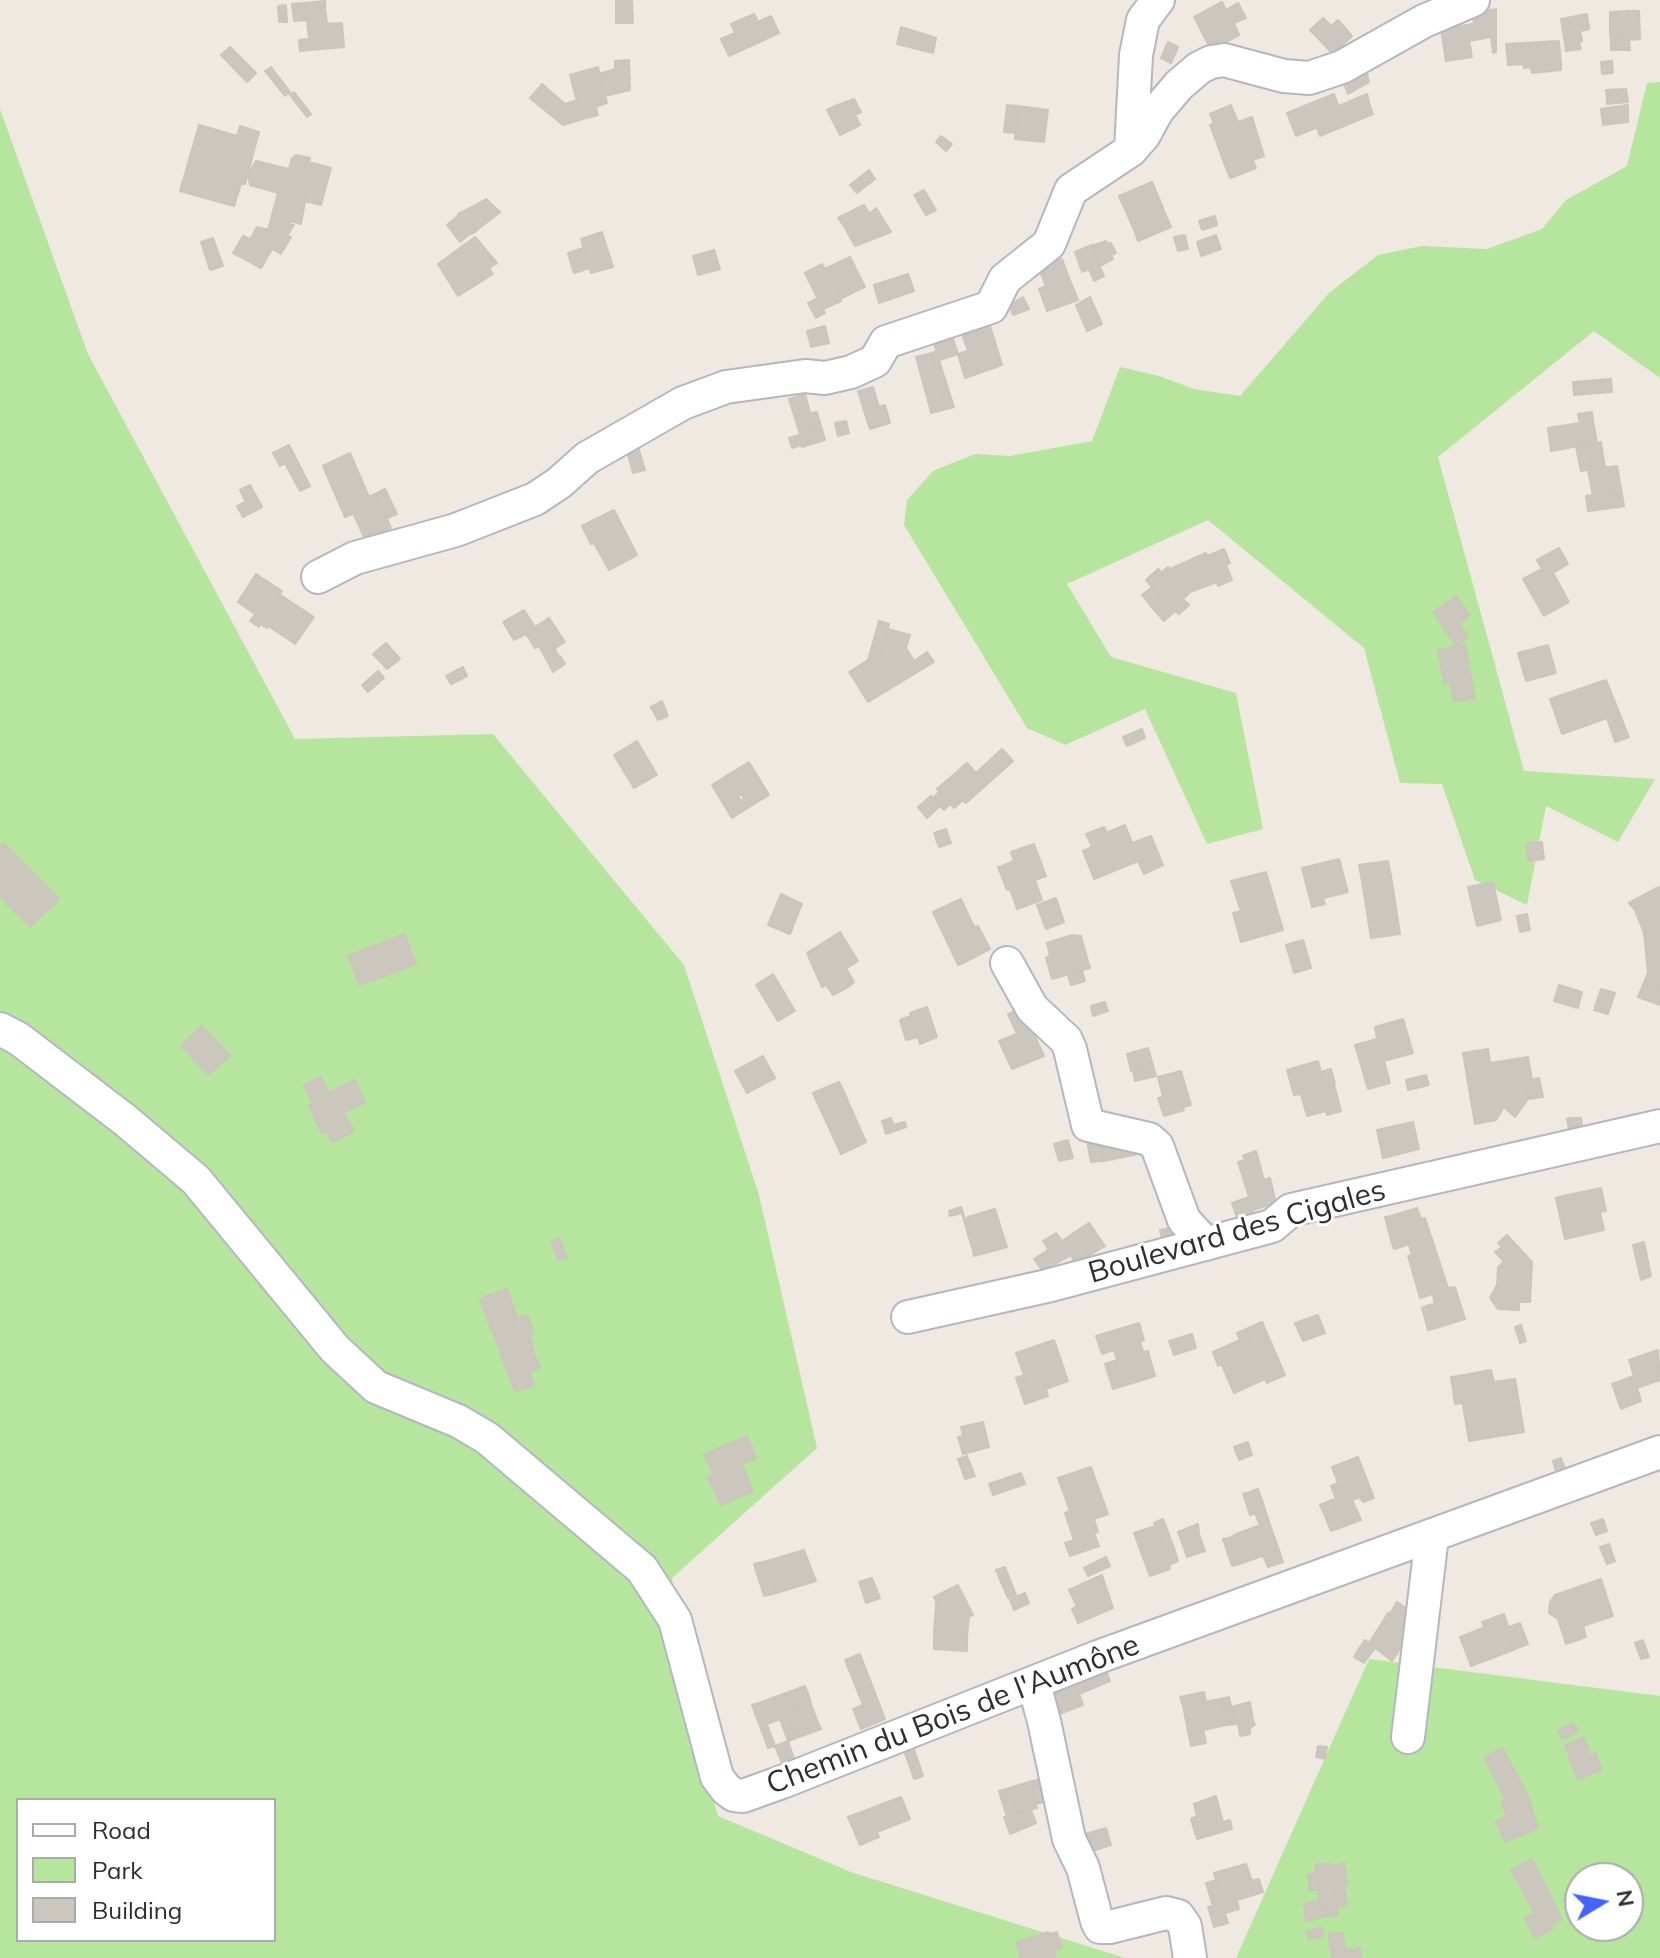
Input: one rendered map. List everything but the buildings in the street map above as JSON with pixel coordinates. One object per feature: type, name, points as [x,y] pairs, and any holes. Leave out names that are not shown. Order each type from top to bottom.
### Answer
[{"type":"street","points":[[1131,150],[1136,55],[1143,20],[1158,0]]},
{"type":"street","points":[[318,577],[355,558],[456,530],[535,499],[587,458],[683,403],[726,387],[805,376],[825,378],[851,372],[875,361],[886,342],[991,307],[1005,279],[1049,244],[1071,190],[1131,150],[1179,85],[1211,62],[1224,60],[1284,76],[1309,78],[1342,67],[1424,21],[1473,0]]},
{"type":"street","points":[[1007,963],[1032,1008],[1066,1040],[1088,1125],[1149,1139],[1157,1146],[1184,1220],[1206,1244]]},
{"type":"street","name":"Chemin du Bois de l'Aumône","points":[[0,1029],[19,1039],[125,1120],[196,1180],[335,1349],[376,1387],[458,1421],[487,1438],[642,1569],[675,1620],[717,1777],[734,1795],[743,1796],[782,1782],[1098,1657],[1660,1452]]},
{"type":"street","name":"Boulevard des Cigales","points":[[908,1317],[1047,1286],[1272,1226],[1291,1210],[1660,1126]]},
{"type":"street","points":[[1408,1737],[1432,1536]]},
{"type":"street","points":[[1034,1684],[1069,1839],[1083,1868],[1100,1927],[1166,1913],[1178,1916],[1185,1926],[1190,1958]]},
{"type":"green space","points":[[1660,82],[1660,378],[1594,331],[1438,457],[1524,771],[1655,779],[1618,842],[1546,806],[1527,905],[1475,880],[1442,784],[1400,783],[1364,648],[1208,520],[1067,584],[1111,657],[1236,693],[1263,829],[1207,844],[1145,709],[1065,745],[1027,728],[904,525],[907,500],[933,471],[975,454],[1010,456],[1092,441],[1120,367],[1159,376],[1194,389],[1240,396],[1329,293],[1378,255],[1422,246],[1487,249],[1542,229],[1566,200],[1627,166],[1647,83]]},
{"type":"green space","points":[[0,109],[88,354],[295,739],[493,734],[684,965],[759,1195],[817,1448],[672,1578],[691,1724],[718,1816],[851,1872],[1125,1958],[0,1958]]},
{"type":"green space","points":[[1369,1659],[1660,1696],[1660,1958],[1236,1958]]}]
